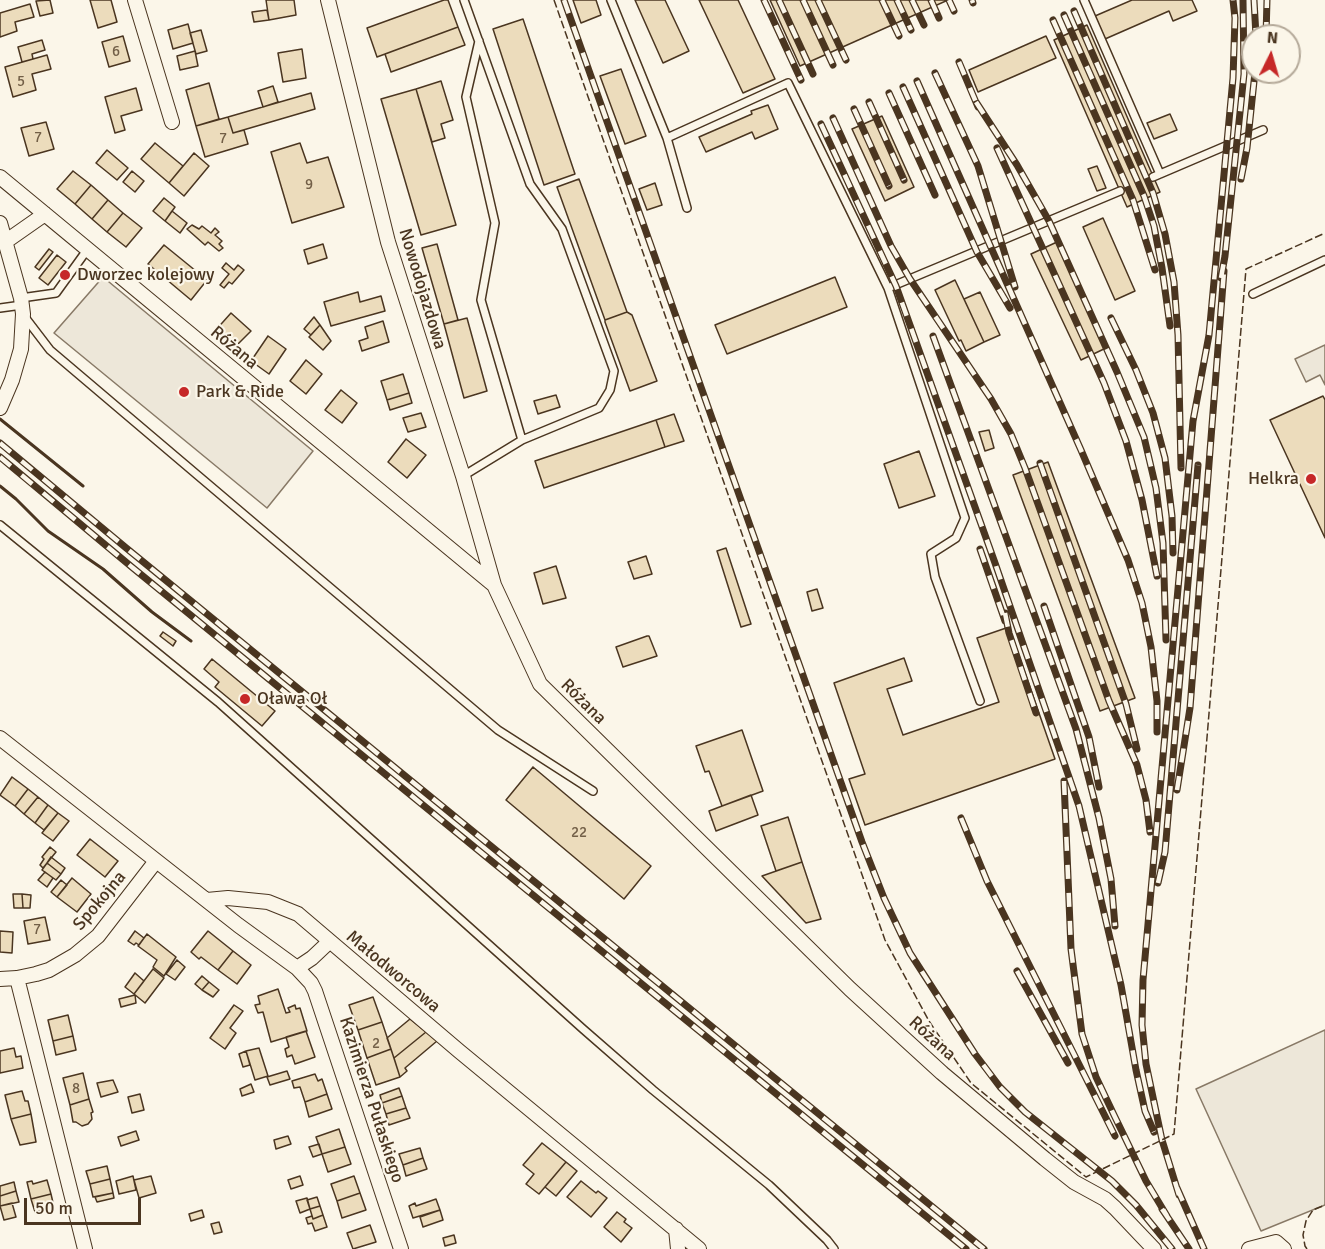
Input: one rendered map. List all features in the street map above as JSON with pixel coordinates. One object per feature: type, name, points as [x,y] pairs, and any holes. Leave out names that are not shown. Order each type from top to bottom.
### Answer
[{"type":"street","points":[[135,0],[172,122]]},
{"type":"street","name":"Nowodojazdowa","points":[[328,0],[388,242],[463,476],[494,585]]},
{"type":"street","name":"Różana","points":[[0,177],[494,585],[540,684],[850,989],[942,1073],[1045,1159],[1074,1182],[1105,1199],[1154,1249]]},
{"type":"street","points":[[5,242],[45,214]]},
{"type":"street","points":[[0,223],[22,305],[21,349],[12,380],[0,408]]},
{"type":"street","points":[[0,738],[297,968]]},
{"type":"street","name":"Spokojna","points":[[0,979],[17,978],[49,970],[75,955],[98,936],[156,861]]},
{"type":"street","points":[[207,900],[228,898],[268,902],[298,914],[329,942]]},
{"type":"street","name":"Małodworcowa","points":[[297,968],[329,942],[699,1249]]},
{"type":"street","name":"Kazimierza Pułaskiego","points":[[297,968],[315,991],[401,1249]]},
{"type":"street","points":[[17,978],[85,1249]]},
{"type":"street","points":[[676,1229],[678,1249]]},
{"type":"street","points":[[1249,1249],[1276,1242],[1284,1249]]},
{"type":"lane","points":[[463,476],[522,440],[599,408],[610,390],[614,371],[562,229],[530,184],[464,0]]},
{"type":"lane","points":[[611,0],[667,138],[687,208]]},
{"type":"lane","points":[[1084,0],[1157,175],[1263,130]]},
{"type":"lane","points":[[478,41],[466,97],[495,223],[481,300],[522,440]]},
{"type":"lane","points":[[667,138],[788,83],[888,288],[965,518],[956,538],[931,554],[935,577],[980,701]]},
{"type":"lane","points":[[888,288],[1120,191]]},
{"type":"lane","points":[[0,308],[22,305],[56,293],[87,250]]},
{"type":"lane","points":[[1253,294],[1325,260]]},
{"type":"lane","points":[[22,305],[50,350],[489,723],[593,792]]},
{"type":"lane","points":[[0,525],[218,702],[592,1037],[769,1185],[834,1249]]},
{"type":"shaded area","name":"Park & Ride","points":[[103,277],[313,451],[267,508],[54,333]]},
{"type":"shaded area","points":[[1325,345],[1325,385],[1320,375],[1306,382],[1295,359]]},
{"type":"shaded area","points":[[1325,1030],[1325,1205],[1261,1231],[1196,1089]]},
{"type":"building","points":[[50,0],[53,13],[40,16],[36,1]]},
{"type":"building","points":[[90,0],[111,0],[117,22],[98,28]]},
{"type":"building","points":[[266,0],[294,0],[296,15],[269,20]]},
{"type":"building","points":[[448,0],[458,27],[377,57],[367,28]]},
{"type":"building","points":[[573,0],[596,0],[601,15],[581,23]]},
{"type":"building","points":[[635,0],[665,0],[689,51],[663,63]]},
{"type":"building","points":[[699,0],[738,0],[775,79],[743,93]]},
{"type":"building","points":[[770,0],[948,0],[800,66]]},
{"type":"building","points":[[1132,0],[1192,0],[1197,11],[1173,21],[1169,11],[1105,39],[1095,16]]},
{"type":"building","points":[[30,4],[34,17],[15,22],[17,31],[0,37],[0,13]]},
{"type":"building","points":[[267,10],[269,20],[254,22],[252,12]]},
{"type":"building","points":[[523,19],[575,174],[544,185],[493,29]]},
{"type":"building","points":[[188,24],[193,43],[173,49],[168,30]]},
{"type":"building","points":[[1087,25],[1160,192],[1127,207],[1054,40]]},
{"type":"building","points":[[458,27],[465,45],[391,72],[385,54]]},
{"type":"building","points":[[201,30],[207,51],[196,54],[190,33]]},
{"type":"building","points":[[123,36],[130,61],[109,67],[102,42]]},
{"type":"building","points":[[1046,36],[1056,58],[978,92],[969,70]]},
{"type":"building","points":[[42,40],[45,50],[32,54],[33,59],[22,62],[18,47]]},
{"type":"building","points":[[302,49],[306,78],[283,82],[278,53]]},
{"type":"building","points":[[195,51],[198,66],[180,70],[177,56]]},
{"type":"building","points":[[47,55],[51,69],[32,74],[36,90],[13,97],[5,67]]},
{"type":"building","points":[[621,69],[646,136],[625,144],[600,76]]},
{"type":"building","points":[[441,81],[453,120],[441,124],[445,138],[432,142],[416,89]]},
{"type":"building","points":[[209,83],[219,119],[196,126],[186,90]]},
{"type":"building","points":[[273,86],[278,102],[263,107],[258,91]]},
{"type":"building","points":[[136,88],[142,110],[121,116],[125,130],[115,133],[105,97]]},
{"type":"building","points":[[416,89],[456,225],[421,235],[381,99]]},
{"type":"building","points":[[311,93],[315,109],[233,133],[228,117]]},
{"type":"building","points":[[768,105],[778,129],[755,139],[752,132],[706,152],[699,137]]},
{"type":"building","points":[[1170,114],[1177,130],[1154,139],[1147,123]]},
{"type":"building","points":[[882,116],[914,187],[885,201],[852,129]]},
{"type":"building","points":[[228,117],[233,133],[244,130],[248,144],[205,157],[196,126]]},
{"type":"building","points":[[46,122],[54,149],[29,156],[21,128]]},
{"type":"building","points":[[155,143],[183,166],[169,183],[141,159]]},
{"type":"building","points":[[300,143],[307,163],[328,157],[344,207],[292,223],[271,152]]},
{"type":"building","points":[[107,150],[128,168],[117,180],[96,163]]},
{"type":"building","points":[[194,153],[209,166],[184,196],[169,183]]},
{"type":"building","points":[[1097,166],[1106,188],[1097,191],[1088,169]]},
{"type":"building","points":[[73,171],[91,185],[75,204],[57,189]]},
{"type":"building","points":[[132,171],[144,181],[135,192],[123,182]]},
{"type":"building","points":[[579,179],[627,312],[605,320],[557,187]]},
{"type":"building","points":[[655,183],[662,205],[647,210],[639,189]]},
{"type":"building","points":[[91,185],[108,200],[92,219],[75,204]]},
{"type":"building","points":[[164,198],[175,207],[165,221],[153,211]]},
{"type":"building","points":[[108,200],[123,213],[107,232],[92,219]]},
{"type":"building","points":[[172,211],[187,223],[180,233],[165,221]]},
{"type":"building","points":[[123,213],[142,228],[126,247],[107,232]]},
{"type":"building","points":[[1103,218],[1135,291],[1115,300],[1083,227]]},
{"type":"building","points":[[192,225],[199,229],[202,226],[211,233],[215,228],[219,232],[215,235],[222,241],[219,244],[223,248],[219,251],[208,242],[205,245],[187,229]]},
{"type":"building","points":[[1057,242],[1108,347],[1081,360],[1031,254]]},
{"type":"building","points":[[323,244],[327,258],[308,264],[304,250]]},
{"type":"building","points":[[437,244],[458,320],[444,324],[422,248]]},
{"type":"building","points":[[164,245],[207,280],[191,300],[148,264]]},
{"type":"building","points":[[49,249],[53,252],[39,270],[35,267]]},
{"type":"building","points":[[57,255],[66,262],[48,285],[39,278]]},
{"type":"building","points":[[226,263],[234,270],[238,265],[244,270],[232,284],[229,282],[224,288],[220,285],[229,274],[222,268]]},
{"type":"building","points":[[835,277],[847,307],[727,354],[715,325]]},
{"type":"building","points":[[955,280],[984,342],[966,351],[935,290]]},
{"type":"building","points":[[358,292],[360,302],[381,296],[385,311],[331,326],[324,302]]},
{"type":"building","points":[[980,292],[1000,335],[984,342],[964,299]]},
{"type":"building","points":[[627,312],[632,315],[657,381],[630,391],[605,322],[605,320]]},
{"type":"building","points":[[231,313],[251,331],[233,349],[214,332]]},
{"type":"building","points":[[314,317],[320,325],[311,335],[304,329]]},
{"type":"building","points":[[467,318],[487,391],[464,398],[444,324]]},
{"type":"building","points":[[383,321],[389,342],[362,351],[359,341],[368,338],[365,327]]},
{"type":"building","points":[[320,325],[331,341],[323,350],[309,337]]},
{"type":"building","points":[[268,336],[286,349],[269,374],[251,361]]},
{"type":"building","points":[[306,360],[322,374],[306,394],[290,381]]},
{"type":"building","points":[[403,374],[409,393],[387,400],[381,381]]},
{"type":"building","points":[[341,390],[357,403],[342,423],[325,410]]},
{"type":"building","points":[[409,393],[412,403],[390,410],[387,400]]},
{"type":"building","points":[[556,395],[560,407],[538,414],[534,401]]},
{"type":"building","name":"Helkra","points":[[1323,396],[1325,400],[1325,538],[1270,420]]},
{"type":"building","points":[[421,413],[426,427],[408,432],[403,418]]},
{"type":"building","points":[[674,414],[684,441],[665,447],[656,420]]},
{"type":"building","points":[[656,420],[665,447],[544,488],[535,461]]},
{"type":"building","points":[[989,430],[994,448],[985,451],[979,432]]},
{"type":"building","points":[[406,439],[426,455],[407,478],[388,462]]},
{"type":"building","points":[[919,451],[935,496],[899,508],[884,464]]},
{"type":"building","points":[[1048,462],[1135,698],[1100,711],[1013,475]]},
{"type":"building","points":[[726,548],[751,624],[741,627],[717,551]]},
{"type":"building","points":[[646,556],[652,574],[634,579],[628,562]]},
{"type":"building","points":[[556,566],[566,598],[543,604],[534,573]]},
{"type":"building","points":[[817,589],[823,608],[812,611],[807,592]]},
{"type":"building","points":[[1009,627],[1055,759],[865,825],[849,779],[865,774],[834,683],[904,658],[912,681],[887,689],[903,735],[999,702],[977,638]]},
{"type":"building","points":[[163,632],[176,641],[173,646],[160,636]]},
{"type":"building","points":[[647,636],[657,656],[623,667],[616,647]]},
{"type":"building","name":"Oława Oł","points":[[212,659],[275,711],[262,726],[215,687],[219,682],[204,669]]},
{"type":"building","points":[[742,730],[763,791],[722,806],[709,771],[705,772],[696,746]]},
{"type":"building","points":[[533,767],[651,866],[624,899],[506,800]]},
{"type":"building","points":[[12,777],[28,789],[15,806],[0,795]]},
{"type":"building","points":[[28,789],[38,797],[24,814],[15,806]]},
{"type":"building","points":[[751,795],[758,815],[716,831],[709,811]]},
{"type":"building","points":[[38,797],[48,805],[35,823],[24,814]]},
{"type":"building","points":[[48,805],[58,813],[44,830],[35,823]]},
{"type":"building","points":[[58,813],[69,821],[53,841],[42,833]]},
{"type":"building","points":[[788,817],[802,862],[776,871],[761,826]]},
{"type":"building","points":[[90,839],[118,861],[105,877],[77,855]]},
{"type":"building","points":[[50,847],[56,852],[43,868],[40,865],[44,859],[42,857]]},
{"type":"building","points":[[51,857],[65,868],[61,874],[47,863]]},
{"type":"building","points":[[802,862],[821,919],[806,923],[762,876]]},
{"type":"building","points":[[47,863],[61,874],[56,880],[42,870]]},
{"type":"building","points":[[45,872],[53,878],[47,887],[38,880]]},
{"type":"building","points":[[72,878],[91,894],[77,912],[57,897]]},
{"type":"building","points":[[61,880],[67,885],[57,897],[51,892]]},
{"type":"building","points":[[13,894],[22,894],[23,908],[14,908]]},
{"type":"building","points":[[22,894],[31,895],[30,908],[23,908]]},
{"type":"building","points":[[45,917],[50,940],[28,944],[24,921]]},
{"type":"building","points":[[0,931],[13,932],[12,953],[0,952]]},
{"type":"building","points":[[135,931],[144,938],[139,945],[128,941]]},
{"type":"building","points":[[208,931],[233,951],[218,970],[191,952]]},
{"type":"building","points":[[147,934],[176,957],[164,976],[153,967],[157,960],[138,946]]},
{"type":"building","points":[[233,951],[251,965],[237,984],[218,970]]},
{"type":"building","points":[[177,960],[185,967],[175,980],[166,974]]},
{"type":"building","points":[[153,969],[164,978],[145,1003],[134,994]]},
{"type":"building","points":[[135,973],[144,981],[134,994],[125,987]]},
{"type":"building","points":[[202,976],[209,982],[202,990],[195,984]]},
{"type":"building","points":[[209,982],[219,990],[213,997],[202,990]]},
{"type":"building","points":[[278,989],[286,1013],[290,1012],[288,1008],[295,1005],[296,1009],[300,1008],[307,1031],[271,1042],[263,1012],[258,1013],[255,1005],[260,1004],[258,996]]},
{"type":"building","points":[[135,995],[136,1003],[121,1007],[119,999]]},
{"type":"building","points":[[373,997],[382,1022],[358,1030],[349,1005]]},
{"type":"building","points":[[234,1005],[243,1011],[230,1028],[236,1033],[225,1049],[210,1038]]},
{"type":"building","points":[[68,1015],[73,1036],[53,1041],[48,1020]]},
{"type":"building","points":[[410,1019],[426,1032],[394,1058],[387,1038]]},
{"type":"building","points":[[382,1022],[391,1049],[367,1058],[358,1030]]},
{"type":"building","points":[[306,1031],[315,1057],[295,1064],[292,1055],[287,1057],[285,1049],[289,1047],[286,1037]]},
{"type":"building","points":[[426,1032],[437,1041],[405,1068],[407,1071],[400,1077],[394,1058]]},
{"type":"building","points":[[73,1036],[76,1050],[56,1055],[53,1041]]},
{"type":"building","points":[[14,1048],[16,1057],[21,1056],[23,1068],[0,1073],[0,1051]]},
{"type":"building","points":[[259,1048],[268,1076],[255,1080],[246,1051]]},
{"type":"building","points":[[391,1049],[400,1077],[376,1085],[367,1058]]},
{"type":"building","points":[[246,1051],[250,1065],[243,1067],[239,1054]]},
{"type":"building","points":[[287,1071],[290,1079],[270,1085],[267,1077]]},
{"type":"building","points":[[83,1073],[89,1099],[70,1105],[63,1078]]},
{"type":"building","points":[[315,1074],[318,1081],[322,1079],[327,1094],[305,1102],[300,1087],[294,1088],[292,1081]]},
{"type":"building","points":[[113,1080],[118,1092],[101,1097],[97,1083]]},
{"type":"building","points":[[251,1084],[254,1092],[242,1096],[240,1089]]},
{"type":"building","points":[[399,1088],[402,1096],[382,1103],[380,1095]]},
{"type":"building","points":[[22,1091],[25,1101],[28,1101],[31,1114],[11,1119],[5,1095]]},
{"type":"building","points":[[140,1094],[144,1110],[132,1113],[128,1097]]},
{"type":"building","points":[[327,1094],[332,1109],[309,1117],[305,1102]]},
{"type":"building","points":[[402,1096],[406,1108],[386,1114],[382,1103]]},
{"type":"building","points":[[89,1099],[93,1112],[91,1113],[92,1119],[88,1124],[82,1126],[73,1122],[70,1105]]},
{"type":"building","points":[[406,1108],[410,1118],[389,1125],[386,1114]]},
{"type":"building","points":[[31,1114],[36,1142],[20,1145],[11,1119]]},
{"type":"building","points":[[339,1129],[345,1147],[322,1154],[316,1137]]},
{"type":"building","points":[[136,1131],[139,1140],[121,1146],[118,1137]]},
{"type":"building","points":[[288,1136],[291,1144],[276,1149],[274,1140]]},
{"type":"building","points":[[542,1143],[566,1162],[539,1194],[526,1184],[534,1174],[523,1165]]},
{"type":"building","points":[[319,1144],[322,1154],[313,1157],[309,1147]]},
{"type":"building","points":[[345,1147],[351,1164],[328,1172],[322,1154]]},
{"type":"building","points":[[420,1148],[423,1158],[403,1165],[399,1154]]},
{"type":"building","points":[[423,1158],[427,1169],[406,1176],[403,1165]]},
{"type":"building","points":[[566,1162],[577,1171],[556,1196],[545,1187]]},
{"type":"building","points":[[107,1166],[110,1179],[90,1184],[86,1171]]},
{"type":"building","points":[[133,1176],[136,1190],[119,1194],[116,1181]]},
{"type":"building","points":[[151,1176],[156,1193],[139,1198],[134,1180]]},
{"type":"building","points":[[300,1176],[303,1185],[291,1189],[288,1180]]},
{"type":"building","points":[[354,1176],[360,1193],[337,1201],[331,1184]]},
{"type":"building","points":[[110,1179],[113,1193],[93,1197],[90,1184]]},
{"type":"building","points":[[47,1180],[51,1194],[31,1199],[27,1182],[32,1181],[33,1184]]},
{"type":"building","points":[[581,1181],[596,1193],[598,1191],[607,1198],[591,1217],[567,1197]]},
{"type":"building","points":[[14,1182],[16,1191],[0,1196],[0,1186]]},
{"type":"building","points":[[16,1191],[19,1202],[0,1206],[0,1196]]},
{"type":"building","points":[[113,1193],[114,1198],[97,1202],[95,1197]]},
{"type":"building","points":[[360,1193],[366,1210],[342,1218],[337,1201]]},
{"type":"building","points":[[51,1194],[54,1207],[35,1212],[31,1199]]},
{"type":"building","points":[[317,1197],[320,1206],[310,1209],[307,1200]]},
{"type":"building","points":[[307,1198],[310,1209],[300,1213],[296,1201]]},
{"type":"building","points":[[436,1199],[440,1210],[413,1218],[409,1206]]},
{"type":"building","points":[[12,1203],[16,1217],[4,1220],[0,1206]]},
{"type":"building","points":[[320,1206],[323,1215],[313,1219],[310,1209]]},
{"type":"building","points":[[202,1210],[204,1217],[191,1221],[189,1214]]},
{"type":"building","points":[[440,1210],[443,1220],[423,1227],[420,1217]]},
{"type":"building","points":[[617,1212],[632,1228],[621,1242],[604,1227]]},
{"type":"building","points":[[323,1215],[327,1227],[315,1231],[312,1223],[308,1224],[306,1218],[312,1216],[313,1219]]},
{"type":"building","points":[[219,1222],[222,1232],[214,1234],[211,1224]]},
{"type":"building","points":[[370,1225],[376,1242],[353,1249],[347,1233]]},
{"type":"building","points":[[454,1235],[456,1243],[445,1246],[443,1238]]},
{"type":"railway","points":[[564,0],[862,842],[884,898],[910,953],[975,1054],[1000,1087],[1025,1112],[1112,1181],[1136,1205],[1172,1249]]},
{"type":"railway","points":[[764,0],[801,80]]},
{"type":"railway","points":[[779,0],[813,74]]},
{"type":"railway","points":[[803,0],[833,65]]},
{"type":"railway","points":[[818,0],[846,60]]},
{"type":"railway","points":[[882,0],[899,36]]},
{"type":"railway","points":[[897,0],[911,30]]},
{"type":"railway","points":[[912,0],[924,25]]},
{"type":"railway","points":[[931,0],[939,18]]},
{"type":"railway","points":[[949,0],[954,11]]},
{"type":"railway","points":[[1179,1195],[1162,1140],[1146,1064],[1142,1025],[1143,980],[1193,421],[1209,335],[1233,78],[1235,18],[1233,0]]},
{"type":"railway","points":[[1221,278],[1244,74],[1243,0]]},
{"type":"railway","points":[[1254,0],[1255,24]]},
{"type":"railway","points":[[1266,24],[1267,0]]},
{"type":"railway","points":[[1074,11],[1153,193],[1165,234],[1174,282],[1178,335],[1181,468]]},
{"type":"railway","points":[[1064,15],[1144,196],[1154,226],[1170,326]]},
{"type":"railway","points":[[1053,20],[1133,200],[1155,270]]},
{"type":"railway","points":[[959,62],[978,107]]},
{"type":"railway","points":[[935,73],[978,166],[1015,287]]},
{"type":"railway","points":[[917,81],[1128,560],[1142,603],[1151,647],[1157,701],[1157,732]]},
{"type":"railway","points":[[1241,179],[1247,148],[1254,84]]},
{"type":"railway","points":[[903,87],[977,252],[1010,308]]},
{"type":"railway","points":[[889,93],[935,195]]},
{"type":"railway","points":[[869,102],[904,180]]},
{"type":"railway","points":[[976,102],[1017,165],[1049,221],[1144,437],[1156,488],[1163,543],[1166,640]]},
{"type":"railway","points":[[854,109],[889,186]]},
{"type":"railway","points":[[833,118],[891,246],[910,279],[991,399],[1011,434],[1109,701],[1137,765],[1146,800],[1150,832]]},
{"type":"railway","points":[[821,124],[896,286],[1079,806],[1121,985],[1145,1111],[1154,1132]]},
{"type":"railway","points":[[997,148],[1104,383],[1126,441],[1142,500],[1157,576]]},
{"type":"railway","points":[[1177,790],[1190,708],[1224,271]]},
{"type":"railway","points":[[1111,318],[1136,370],[1153,413],[1165,458],[1172,516],[1173,553]]},
{"type":"railway","points":[[933,336],[1076,729],[1099,818],[1111,879],[1115,926]]},
{"type":"railway","points":[[0,443],[984,1249]]},
{"type":"railway","points":[[0,457],[966,1249]]},
{"type":"railway","points":[[1040,463],[1126,704],[1137,749]]},
{"type":"railway","points":[[1158,883],[1165,852],[1198,465]]},
{"type":"railway","points":[[980,549],[1005,621]]},
{"type":"railway","points":[[1044,606],[1089,737],[1099,787]]},
{"type":"railway","points":[[1005,613],[1009,633],[1036,713]]},
{"type":"railway","points":[[1064,781],[1071,949],[1082,1034],[1096,1077],[1146,1181],[1167,1216]]},
{"type":"railway","points":[[961,818],[987,881],[1115,1136]]},
{"type":"railway","points":[[1017,971],[1068,1063]]},
{"type":"railway","points":[[1177,1188],[1204,1249]]},
{"type":"railway","points":[[1162,1209],[1189,1249]]},
{"type":"fence","points":[[554,0],[885,940],[929,1021],[971,1083],[1086,1177],[1174,1134],[1246,269],[1325,233]]},
{"type":"fence","points":[[1307,1249],[1303,1235],[1306,1221],[1313,1210],[1325,1205]]},
{"type":"wall","points":[[0,419],[83,486]]},
{"type":"wall","points":[[0,486],[48,531],[103,569],[152,612],[191,641]]},
{"type":"place","name":"Dworzec kolejowy","points":[[65,275]]},
{"type":"place","name":"Park & Ride","points":[[184,392]]},
{"type":"place","name":"Helkra","points":[[1311,479]]},
{"type":"place","name":"Oława Oł","points":[[245,699]]}]
